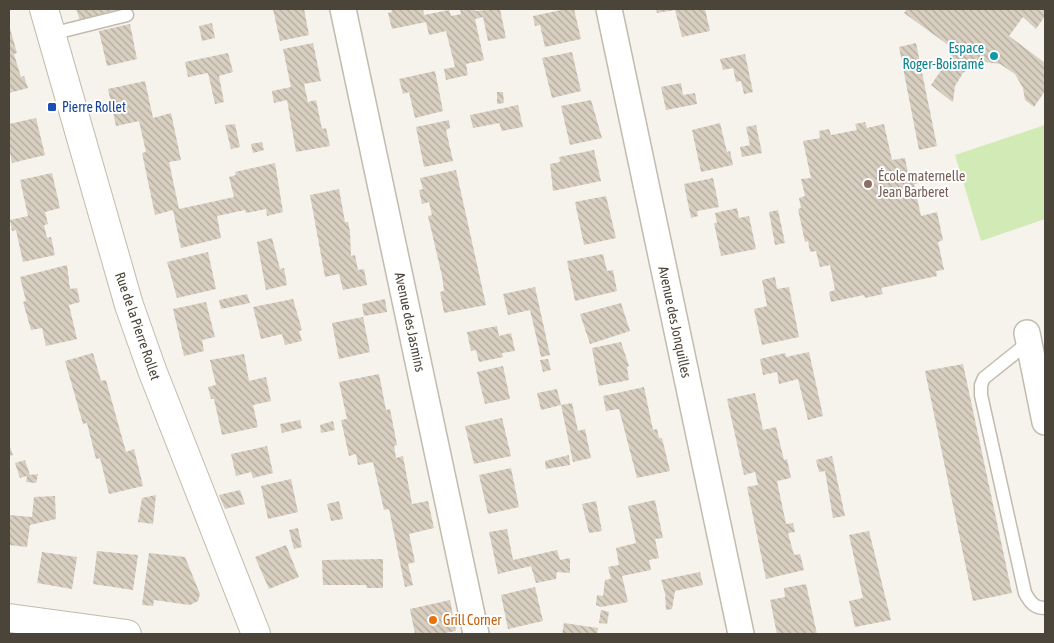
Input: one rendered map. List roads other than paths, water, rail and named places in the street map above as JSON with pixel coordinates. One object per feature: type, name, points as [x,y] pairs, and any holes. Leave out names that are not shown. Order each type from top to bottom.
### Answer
[{"type":"street","name":"Avenue des Jasmins","points":[[343,9],[476,634]]},
{"type":"street","name":"Avenue des Jonquilles","points":[[609,9],[741,634]]},
{"type":"street","name":"Rue de la Pierre Rollet","points":[[47,21],[129,305],[152,370],[256,634]]},
{"type":"street","points":[[1028,338],[1045,422]]},
{"type":"street","points":[[13,624],[128,634]]},
{"type":"lane","points":[[47,21],[127,15]]},
{"type":"lane","points":[[1028,338],[984,378],[981,385],[981,395],[1025,593],[1030,603],[1040,608],[1045,608]]},
{"type":"place","name":"Espace Roger-Boisramé","points":[[994,56]]},
{"type":"place","name":"Pierre Rollet","points":[[52,107]]},
{"type":"place","name":"École maternelle Jean Barberet","points":[[868,184]]},
{"type":"place","name":"Grill Corner","points":[[433,620]]}]
